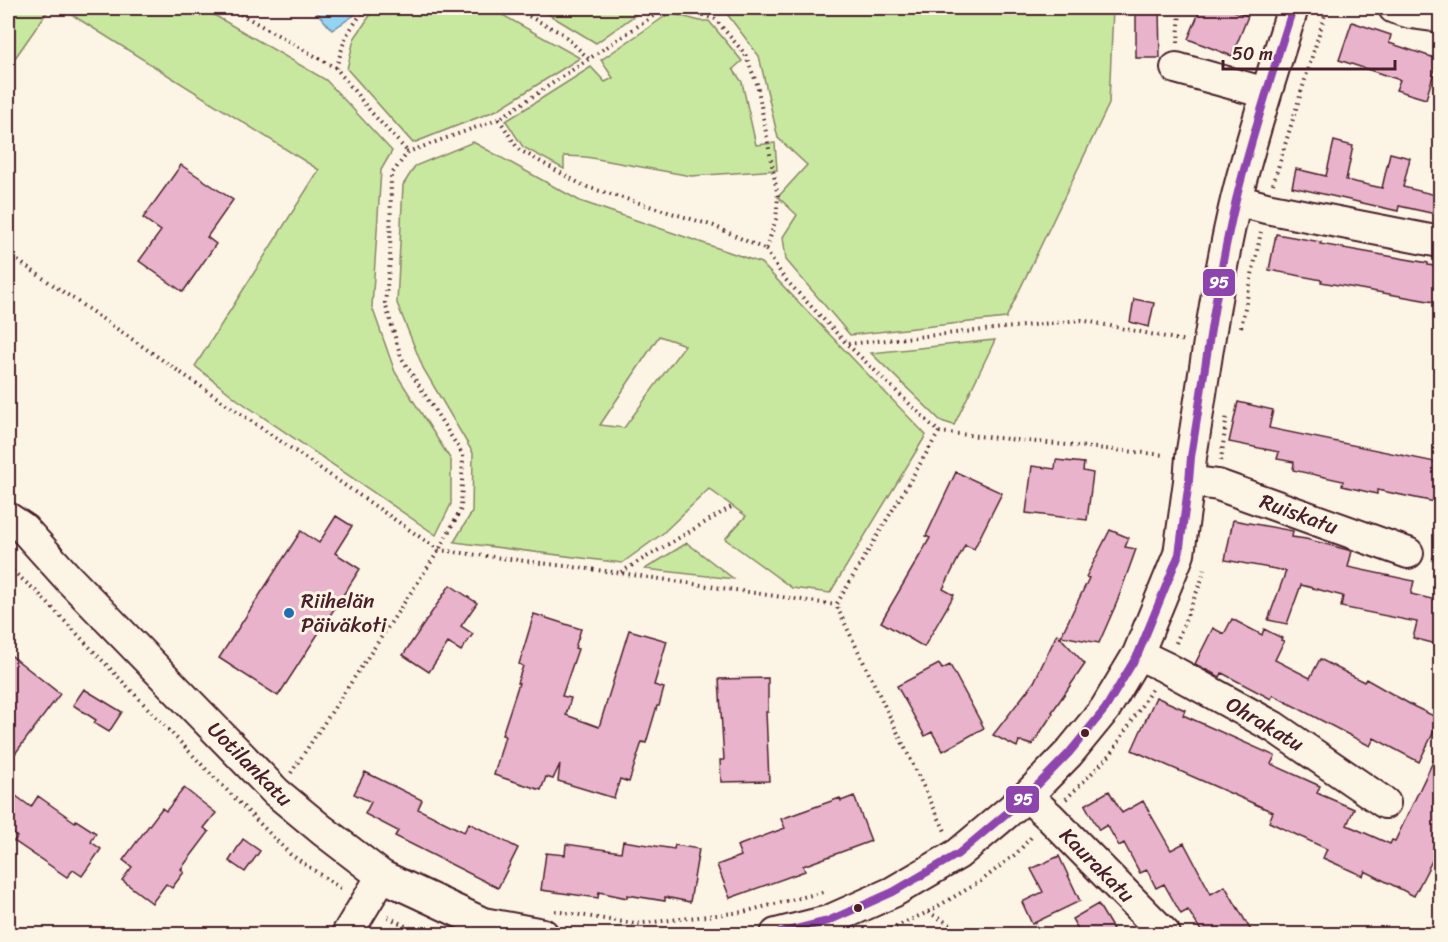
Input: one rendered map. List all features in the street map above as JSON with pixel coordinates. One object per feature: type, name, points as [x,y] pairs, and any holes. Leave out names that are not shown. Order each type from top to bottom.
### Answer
[{"type":"street","points":[[776,934],[828,921],[892,892],[958,854],[1027,796],[1069,753],[1105,709],[1138,654],[1179,554],[1221,274],[1236,200],[1293,8]]},
{"type":"street","points":[[1394,8],[1411,13],[1440,16]]},
{"type":"street","points":[[1176,68],[1266,93]]},
{"type":"street","points":[[1236,200],[1440,242]]},
{"type":"street","name":"Ruiskatu","points":[[1190,469],[1218,485],[1408,553]]},
{"type":"street","name":"Uotilankatu","points":[[8,518],[23,528],[68,578],[276,792],[382,876],[483,923],[548,922]]},
{"type":"street","name":"Ohrakatu","points":[[1138,654],[1274,727],[1385,803]]},
{"type":"street","name":"Kaurakatu","points":[[1027,796],[1165,934]]},
{"type":"street","points":[[347,934],[382,876]]},
{"type":"path","points":[[230,8],[336,68],[371,112],[408,152]]},
{"type":"path","points":[[336,68],[346,36],[365,8]]},
{"type":"path","points":[[513,8],[563,34],[590,58]]},
{"type":"path","points":[[276,792],[439,549],[461,509],[463,455],[401,357],[385,303],[390,261],[391,176],[408,152],[499,119],[664,8]]},
{"type":"path","points":[[682,8],[715,19],[745,54],[757,84],[778,197],[776,219],[765,250]]},
{"type":"path","points":[[1176,68],[1180,8]]},
{"type":"path","points":[[499,119],[518,149],[584,186],[714,226],[765,250],[784,278],[847,344],[939,432],[1190,469],[1222,458]]},
{"type":"path","points":[[8,254],[439,549],[836,605]]},
{"type":"path","points":[[847,344],[1081,320],[1186,341],[1185,352]]},
{"type":"path","points":[[836,605],[939,432]]},
{"type":"path","points":[[620,573],[733,506]]},
{"type":"path","points":[[836,605],[958,854]]},
{"type":"path","points":[[548,922],[635,924],[743,912],[827,891]]},
{"type":"path","points":[[928,912],[958,929],[961,934]]},
{"type":"green space","points":[[8,8],[50,8],[8,68]]},
{"type":"green space","points":[[61,8],[202,8],[326,80],[392,151],[381,170],[372,307],[395,372],[451,460],[451,504],[436,535],[238,400],[195,366],[319,170]]},
{"type":"green space","points":[[375,8],[490,8],[580,58],[497,110],[413,143],[347,69],[354,39]]},
{"type":"green space","points":[[538,8],[645,8],[596,43]]},
{"type":"green space","points":[[713,8],[1113,8],[1109,104],[1006,318],[850,335],[786,260],[783,237],[797,215],[778,197],[807,165],[778,138],[759,56],[724,10]]},
{"type":"green space","points":[[670,13],[700,21],[709,21],[742,61],[733,69],[742,82],[756,145],[775,143],[777,170],[691,176],[586,157],[564,156],[564,169],[523,147],[506,121],[591,67],[605,82],[613,78],[601,60]]},
{"type":"green space","points":[[473,142],[580,201],[761,263],[926,435],[830,593],[792,588],[725,539],[746,516],[709,489],[662,534],[622,563],[454,542],[472,512],[473,453],[423,368],[397,303],[403,185],[415,166]],"holes":[[[659,336],[685,345],[624,428],[600,425]]]},
{"type":"green space","points":[[995,340],[954,425],[941,421],[871,353]]},
{"type":"green space","points":[[687,543],[734,579],[645,569]]},
{"type":"water","points":[[313,8],[359,8],[353,16],[332,30]]},
{"type":"building","points":[[1136,8],[1159,8],[1160,58],[1136,58]]},
{"type":"building","points":[[1201,8],[1226,8],[1248,16],[1232,56],[1188,39]]},
{"type":"building","points":[[1352,22],[1391,35],[1389,43],[1438,59],[1426,99],[1396,90],[1400,80],[1339,60]]},
{"type":"building","points":[[1334,141],[1353,146],[1346,180],[1382,188],[1390,153],[1410,158],[1403,187],[1440,196],[1440,215],[1399,206],[1398,211],[1292,187],[1296,169],[1326,176]]},
{"type":"building","points":[[181,165],[233,200],[207,237],[216,244],[183,292],[139,261],[161,231],[143,218]]},
{"type":"building","points":[[1276,234],[1440,267],[1440,303],[1321,282],[1322,280],[1269,270]]},
{"type":"building","points":[[1134,299],[1154,303],[1149,327],[1130,322]]},
{"type":"building","points":[[1238,402],[1273,410],[1269,428],[1440,463],[1440,503],[1377,490],[1377,494],[1342,486],[1343,481],[1293,470],[1294,462],[1277,459],[1279,452],[1229,442]]},
{"type":"building","points":[[1056,460],[1084,463],[1083,471],[1093,473],[1087,520],[1026,513],[1032,466],[1055,469]]},
{"type":"building","points":[[956,472],[1002,493],[974,549],[965,545],[943,589],[954,595],[924,647],[881,622],[930,538],[926,536]]},
{"type":"building","name":"Riihelän Päiväkoti","points":[[336,516],[352,526],[335,553],[360,569],[278,696],[219,658],[301,531],[319,543]]},
{"type":"building","points":[[1233,520],[1293,531],[1292,537],[1352,551],[1348,567],[1414,581],[1411,594],[1440,601],[1440,645],[1413,638],[1417,622],[1341,607],[1343,596],[1301,585],[1287,624],[1268,620],[1286,571],[1225,560]]},
{"type":"building","points":[[1110,530],[1129,538],[1125,547],[1136,549],[1099,643],[1061,636],[1089,578],[1086,577]]},
{"type":"building","points":[[450,585],[477,603],[461,626],[473,634],[461,651],[448,643],[429,672],[403,655]]},
{"type":"building","points":[[534,614],[581,629],[575,648],[578,649],[562,696],[571,698],[566,715],[599,727],[629,630],[667,641],[654,685],[664,688],[659,706],[657,706],[646,743],[642,742],[629,782],[620,779],[614,798],[558,781],[560,764],[553,779],[546,777],[541,790],[494,775],[505,736],[502,735],[523,666],[519,664]]},
{"type":"building","points":[[1232,619],[1262,635],[1264,629],[1282,638],[1281,640],[1284,641],[1275,660],[1310,678],[1320,659],[1364,682],[1366,679],[1440,719],[1419,762],[1374,738],[1370,746],[1273,695],[1271,699],[1222,673],[1220,677],[1195,664],[1213,628],[1224,634]]},
{"type":"building","points":[[1057,634],[1085,664],[1032,745],[1019,741],[1017,747],[993,735],[1034,682]]},
{"type":"building","points":[[8,653],[60,694],[8,763]]},
{"type":"building","points":[[939,664],[942,669],[950,665],[984,728],[943,751],[932,732],[925,736],[897,686]]},
{"type":"building","points":[[768,678],[768,712],[766,712],[769,781],[721,782],[720,760],[724,760],[719,679]]},
{"type":"building","points":[[84,689],[122,712],[109,732],[94,723],[96,720],[73,705]]},
{"type":"building","points":[[1156,697],[1185,710],[1183,715],[1275,756],[1271,764],[1320,786],[1317,793],[1354,809],[1347,825],[1390,844],[1392,840],[1395,841],[1440,747],[1440,845],[1414,896],[1365,871],[1363,876],[1323,858],[1327,849],[1269,822],[1273,812],[1132,750]]},
{"type":"building","points":[[365,772],[422,800],[418,809],[464,832],[469,823],[518,848],[498,888],[395,836],[398,831],[365,814],[371,802],[354,794]]},
{"type":"building","points":[[184,788],[216,813],[204,828],[209,832],[181,869],[184,872],[172,888],[166,884],[152,903],[122,880],[132,867],[123,860],[162,808],[166,811]]},
{"type":"building","points":[[8,790],[31,807],[38,796],[75,822],[76,820],[96,833],[91,842],[101,849],[82,876],[73,870],[67,877],[14,841],[17,837],[8,830]]},
{"type":"building","points":[[1109,791],[1122,813],[1143,801],[1171,850],[1184,843],[1211,894],[1225,886],[1253,934],[1203,934],[1188,910],[1181,914],[1164,884],[1156,888],[1147,870],[1140,873],[1124,843],[1119,846],[1107,825],[1099,830],[1085,805]]},
{"type":"building","points":[[854,796],[871,841],[803,866],[805,871],[730,898],[717,865],[741,856],[737,846],[785,828],[781,819],[840,798],[841,801]]},
{"type":"building","points":[[243,839],[260,851],[245,872],[229,861]]},
{"type":"building","points":[[623,841],[674,849],[675,845],[699,849],[690,902],[665,897],[665,901],[627,895],[627,898],[599,892],[598,898],[541,890],[546,853],[565,855],[566,844],[621,852]]},
{"type":"building","points":[[1059,856],[1080,901],[1032,924],[1022,902],[1043,892],[1031,869]]},
{"type":"building","points":[[1098,904],[1116,934],[1081,934],[1072,919]]},
{"type":"transit line","name":"95","points":[[776,934],[828,921],[893,892],[958,854],[1027,796],[1069,753],[1105,709],[1138,654],[1179,554],[1191,457],[1222,264],[1249,151],[1293,8]]},
{"type":"place","name":"Riihelän Päiväkoti","points":[[289,613]]}]
